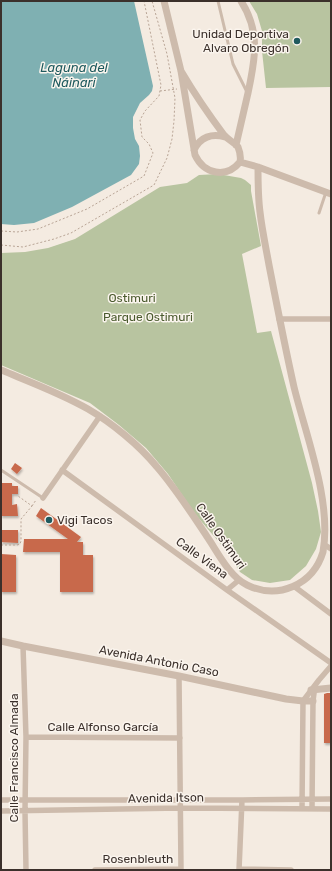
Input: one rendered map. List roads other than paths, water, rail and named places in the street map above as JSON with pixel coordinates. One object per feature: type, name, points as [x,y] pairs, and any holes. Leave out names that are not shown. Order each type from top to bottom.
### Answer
[{"type":"street","points":[[164,1],[181,71],[194,150],[197,159],[204,167],[213,171],[223,172],[233,169],[240,162],[240,155],[236,145],[225,137],[181,71]]},
{"type":"street","points":[[236,145],[254,61],[255,40],[251,19],[241,1]]},
{"type":"street","points":[[194,150],[199,142],[207,137],[216,135],[225,137]]},
{"type":"street","points":[[240,162],[258,167],[328,193]]},
{"type":"street","name":"Calle Ostimuri","points":[[1,370],[61,395],[100,416],[127,437],[159,468],[227,566],[239,580],[247,585],[266,591],[275,591],[294,587],[308,576],[319,563],[328,547],[329,521],[321,481],[295,389],[279,319],[260,212],[258,167]]},
{"type":"street","points":[[279,319],[331,319]]},
{"type":"street","points":[[41,496],[62,470],[100,416]]},
{"type":"street","name":"Calle Viena","points":[[62,470],[227,590],[331,663]]},
{"type":"street","points":[[227,590],[239,580]]},
{"type":"street","points":[[294,587],[331,614]]},
{"type":"street","name":"Avenida Antonio Caso","points":[[1,641],[286,699],[313,701]]},
{"type":"street","name":"Calle Francisco Almada","points":[[23,646],[26,737],[26,870]]},
{"type":"street","points":[[302,809],[303,701],[331,666]]},
{"type":"street","points":[[179,676],[181,870]]},
{"type":"street","points":[[314,689],[331,688]]},
{"type":"street","points":[[312,809],[314,689]]},
{"type":"street","name":"Calle Alfonso García","points":[[26,737],[180,738]]},
{"type":"street","name":"Avenida Itson","points":[[1,800],[331,799]]},
{"type":"street","points":[[242,800],[239,870],[291,870]]},
{"type":"street","name":"Avenida Itson","points":[[1,811],[181,808],[331,809]]},
{"type":"street","name":"Rosenbleuth","points":[[96,870],[181,870]]},
{"type":"lane","points":[[218,1],[233,64],[248,94]]},
{"type":"lane","points":[[319,213],[328,193]]},
{"type":"lane","points":[[1,470],[41,496]]},
{"type":"lane","points":[[1,474],[7,473]]},
{"type":"water","name":"Laguna del Náinari","points":[[1,1],[134,1],[153,86],[152,91],[140,103],[133,117],[133,128],[135,139],[139,146],[140,156],[139,164],[131,175],[72,207],[34,223],[14,225],[1,224]]},
{"type":"place","name":"Unidad Deportiva Alvaro Obregón","points":[[297,41]]},
{"type":"place","name":"Vigi Tacos","points":[[49,520]]},
{"type":"park label","name":"Ostimuri","points":[[132,298]]},
{"type":"park label","name":"Parque Ostimuri","points":[[148,317]]}]
